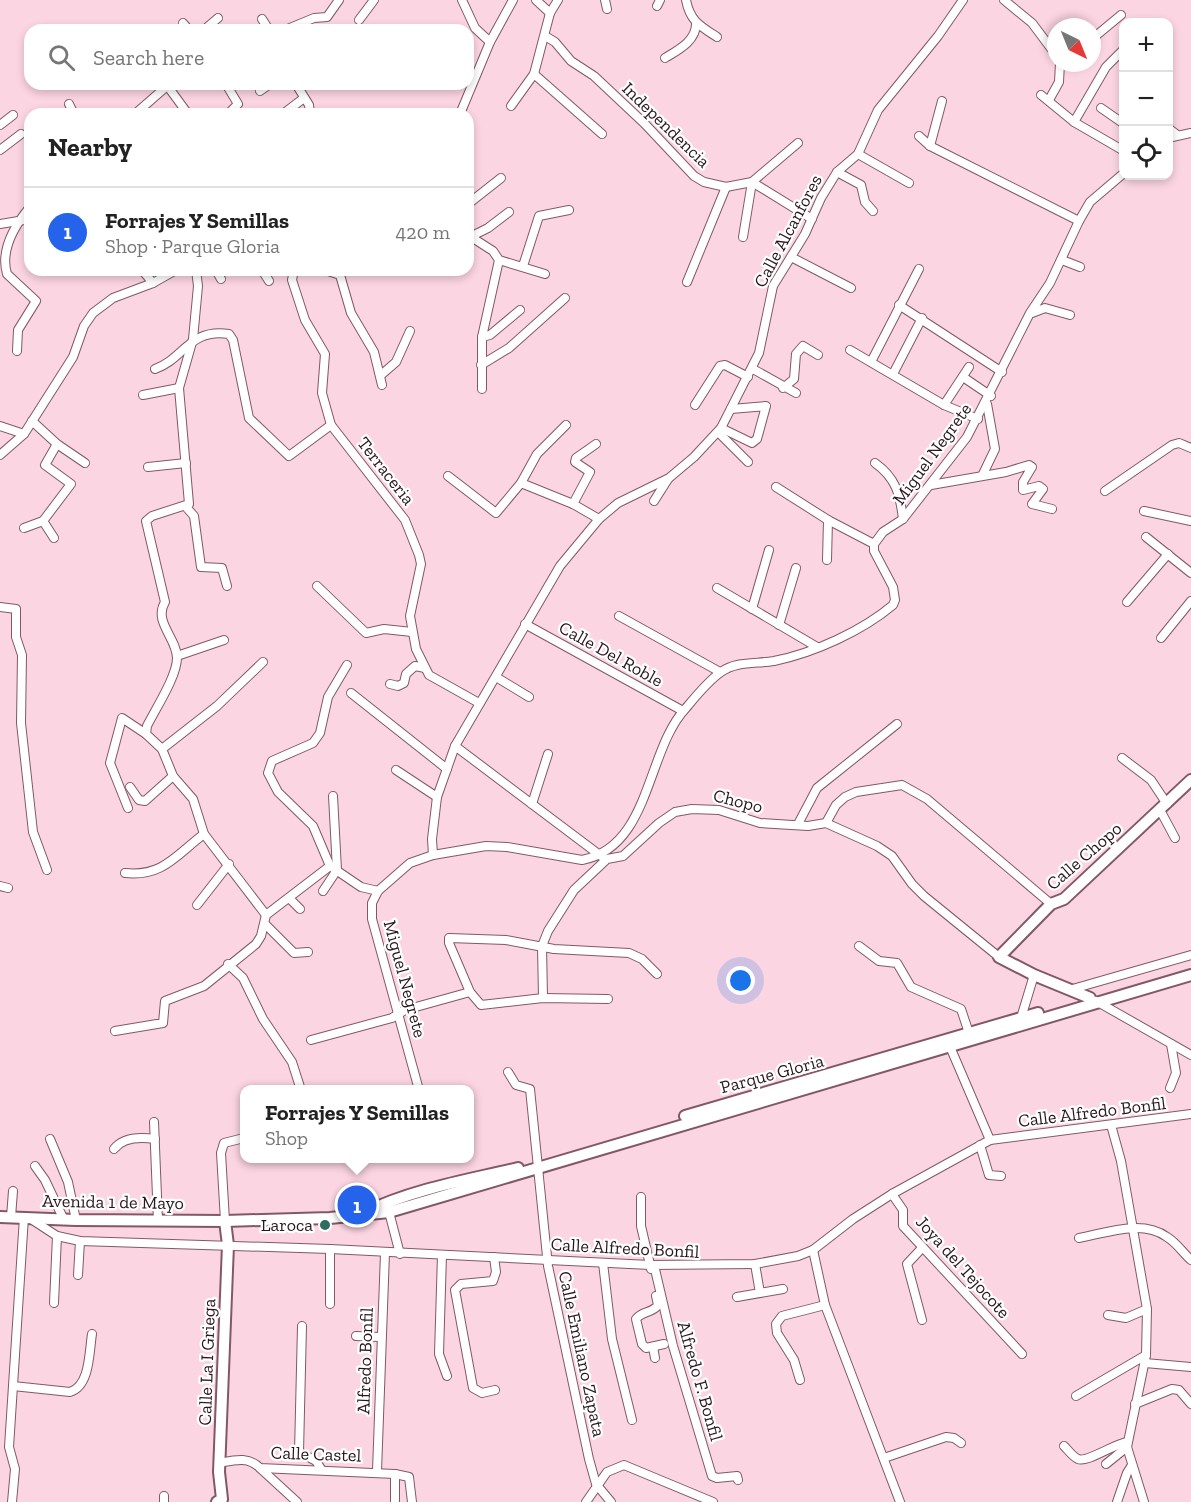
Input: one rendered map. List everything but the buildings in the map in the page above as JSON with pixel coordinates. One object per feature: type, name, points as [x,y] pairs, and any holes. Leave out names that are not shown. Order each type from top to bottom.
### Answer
[{"type":"main road","name":"Calle Chopo","points":[[999,957],[1051,904],[1064,899],[1191,780]]},
{"type":"main road","points":[[999,957],[1034,975],[1094,1000]]},
{"type":"main road","name":"Parque Gloria","points":[[363,1214],[380,1205],[537,1167],[845,1071],[1094,1000],[1191,968]]},
{"type":"main road","name":"Parque Gloria","points":[[949,1043],[969,1033],[1021,1018],[1191,975]]},
{"type":"main road","name":"Parque Gloria","points":[[225,1221],[330,1218],[389,1212],[453,1189]]},
{"type":"main road","name":"Avenida 1 de Mayo","points":[[6,1216],[64,1220],[225,1221]]},
{"type":"main road","name":"Calle La I Griega","points":[[221,1501],[219,1463],[228,1245],[225,1221]]},
{"type":"street","points":[[300,24],[327,17],[339,0]]},
{"type":"street","points":[[359,20],[374,0]]},
{"type":"street","points":[[462,0],[470,24]]},
{"type":"street","points":[[474,80],[490,42],[513,0]]},
{"type":"street","points":[[536,0],[550,13]]},
{"type":"street","points":[[511,106],[534,74],[550,13],[558,0]]},
{"type":"street","points":[[605,0],[607,9]]},
{"type":"street","points":[[686,0],[688,14],[696,24],[717,37]]},
{"type":"street","name":"Calle Alcanfores","points":[[479,704],[560,566],[599,519],[618,503],[669,478],[719,430],[753,369],[759,353],[770,293],[837,172],[858,154],[878,110],[938,36],[963,0]]},
{"type":"street","points":[[1004,0],[1032,23],[1047,43]]},
{"type":"street","points":[[1101,32],[1121,15]]},
{"type":"street","points":[[211,24],[218,18]]},
{"type":"street","points":[[262,19],[265,24]]},
{"type":"street","points":[[665,58],[689,41],[696,32],[696,24]]},
{"type":"street","points":[[474,32],[490,42]]},
{"type":"street","name":"Independencia","points":[[545,36],[555,42],[571,61],[594,76],[651,130],[694,176],[704,182],[726,187],[752,182]]},
{"type":"street","points":[[1074,122],[1106,67],[1119,53]]},
{"type":"street","points":[[1049,100],[1059,82],[1061,72]]},
{"type":"street","points":[[534,74],[602,134]]},
{"type":"street","points":[[142,108],[161,90]]},
{"type":"street","points":[[171,90],[184,108]]},
{"type":"street","points":[[230,90],[238,100],[234,108]]},
{"type":"street","points":[[299,90],[309,108]]},
{"type":"street","points":[[462,108],[470,90]]},
{"type":"street","points":[[1041,95],[1074,122],[1119,148]]},
{"type":"street","points":[[291,108],[304,98]]},
{"type":"street","points":[[930,146],[942,101]]},
{"type":"street","points":[[69,104],[71,108]]},
{"type":"street","points":[[1101,108],[1119,121]]},
{"type":"street","points":[[0,125],[12,115]]},
{"type":"street","points":[[1173,136],[1191,133]]},
{"type":"street","points":[[0,150],[21,134]]},
{"type":"street","points":[[919,136],[930,146],[1079,221]]},
{"type":"street","points":[[743,237],[752,182],[798,143]]},
{"type":"street","points":[[858,154],[909,183]]},
{"type":"street","points":[[837,172],[861,185],[866,202],[873,211]]},
{"type":"street","name":"Miguel Negrete","points":[[874,543],[883,532],[903,519],[978,419],[1030,313],[1042,299],[1062,260],[1079,221],[1096,195],[1119,177]]},
{"type":"street","points":[[474,199],[501,178]]},
{"type":"street","points":[[752,182],[812,219]]},
{"type":"street","points":[[687,282],[726,187]]},
{"type":"street","points":[[523,266],[539,216],[569,210]]},
{"type":"street","points":[[474,234],[488,228],[509,212]]},
{"type":"street","points":[[17,351],[18,330],[36,301],[7,274],[5,267],[13,230],[24,214]]},
{"type":"street","points":[[0,224],[24,220]]},
{"type":"street","points":[[474,239],[493,251],[499,260],[544,274]]},
{"type":"street","points":[[791,256],[851,288]]},
{"type":"street","points":[[482,389],[482,337],[499,260]]},
{"type":"street","points":[[1062,260],[1080,267]]},
{"type":"street","points":[[871,362],[919,269]]},
{"type":"street","points":[[147,276],[153,283]]},
{"type":"street","points":[[0,455],[24,434],[73,357],[84,326],[93,313],[113,298],[165,276]]},
{"type":"street","points":[[186,507],[189,500],[178,388],[193,339],[198,286],[197,276]]},
{"type":"street","points":[[266,276],[269,281]]},
{"type":"street","name":"Terraceria","points":[[293,276],[292,280],[306,320],[326,354],[322,393],[331,425],[405,520],[419,555],[421,564],[411,605],[412,632],[416,649],[425,668],[435,680],[479,704]]},
{"type":"street","points":[[340,276],[351,313],[374,352],[382,386]]},
{"type":"street","points":[[481,365],[509,348],[565,298]]},
{"type":"street","points":[[899,305],[1002,372]]},
{"type":"street","points":[[1030,313],[1045,308],[1070,315]]},
{"type":"street","points":[[482,337],[490,335],[520,310]]},
{"type":"street","points":[[893,374],[922,318]]},
{"type":"street","points":[[381,375],[396,362],[410,331]]},
{"type":"street","points":[[155,369],[166,365],[193,339],[229,334],[233,340],[249,418],[289,456],[331,425]]},
{"type":"street","points":[[783,388],[794,379],[796,354],[804,346],[818,355]]},
{"type":"street","points":[[850,350],[944,405],[978,419]]},
{"type":"street","points":[[695,405],[720,366],[725,365],[748,377]]},
{"type":"street","points":[[944,405],[969,367]]},
{"type":"street","points":[[753,369],[783,388],[796,393]]},
{"type":"street","points":[[963,377],[989,399],[995,449],[983,474]]},
{"type":"street","points":[[143,395],[178,388]]},
{"type":"street","points":[[719,430],[752,443],[757,439],[766,406],[731,409]]},
{"type":"street","points":[[32,421],[57,444],[85,463]]},
{"type":"street","points":[[447,476],[491,512],[496,513],[521,483],[537,454],[566,425]]},
{"type":"street","points":[[0,426],[24,434]]},
{"type":"street","points":[[719,430],[748,462]]},
{"type":"street","points":[[1105,491],[1172,445],[1179,443],[1191,448]]},
{"type":"street","points":[[24,528],[43,521],[71,484],[45,465],[57,444]]},
{"type":"street","points":[[573,504],[590,472],[575,462],[576,458],[596,444]]},
{"type":"street","points":[[148,467],[186,463]]},
{"type":"street","points":[[875,463],[887,472],[900,491],[903,519]]},
{"type":"street","points":[[930,485],[983,474],[1006,472],[1029,465],[1032,467],[1023,482],[1023,490],[1039,486],[1043,489],[1042,493],[1032,504],[1052,509]]},
{"type":"street","points":[[654,501],[669,478]]},
{"type":"street","points":[[521,483],[573,504],[599,519]]},
{"type":"street","points":[[347,665],[328,697],[320,734],[313,743],[272,760],[267,773],[278,792],[313,826],[334,868],[361,887],[378,891],[410,863],[433,855],[486,846],[507,847],[582,860],[598,854],[617,841],[633,820],[643,802],[667,733],[683,711],[720,672],[733,666],[774,661],[817,647],[846,634],[893,605],[895,600],[893,587],[874,551],[874,543],[828,520],[776,487]]},
{"type":"street","points":[[186,507],[194,516],[201,567],[222,568],[227,586]]},
{"type":"street","points":[[146,735],[147,726],[175,669],[177,656],[161,616],[161,608],[165,602],[146,521],[152,516],[186,507]]},
{"type":"street","points":[[1144,511],[1191,521]]},
{"type":"street","points":[[827,560],[828,520]]},
{"type":"street","points":[[43,521],[54,538]]},
{"type":"street","points":[[1146,537],[1191,573]]},
{"type":"street","points":[[752,609],[769,550]]},
{"type":"street","points":[[1127,602],[1168,554]]},
{"type":"street","points":[[779,626],[795,568]]},
{"type":"street","points":[[317,586],[366,633],[384,629],[412,632]]},
{"type":"street","points":[[717,588],[817,647]]},
{"type":"street","points":[[1161,638],[1191,601]]},
{"type":"street","points":[[0,607],[13,608],[16,614],[16,637],[22,655],[21,723],[33,832],[47,870]]},
{"type":"street","points":[[619,616],[720,672]]},
{"type":"street","name":"Calle Del Roble","points":[[525,624],[683,711]]},
{"type":"street","points":[[177,656],[224,640]]},
{"type":"street","points":[[162,749],[217,706],[263,662]]},
{"type":"street","points":[[390,684],[398,686],[404,683],[406,674],[414,666],[425,668]]},
{"type":"street","points":[[496,677],[529,697]]},
{"type":"street","points":[[351,693],[447,769]]},
{"type":"street","points":[[433,855],[432,839],[437,797],[456,746],[479,704]]},
{"type":"street","points":[[128,808],[110,763],[122,718],[162,749],[173,776],[193,799],[204,834],[214,849],[230,864],[265,919],[294,952],[308,952]]},
{"type":"street","points":[[798,824],[817,788],[897,724]]},
{"type":"street","points":[[456,746],[607,859]]},
{"type":"street","points":[[532,804],[548,754]]},
{"type":"street","points":[[1122,758],[1151,780],[1175,838]]},
{"type":"street","points":[[396,770],[437,797]]},
{"type":"street","points":[[130,787],[139,800],[145,801],[173,776]]},
{"type":"street","points":[[826,823],[836,805],[845,797],[867,790],[902,785],[927,799],[1051,904]]},
{"type":"street","points":[[323,891],[334,868],[333,796]]},
{"type":"street","name":"Chopo","points":[[543,998],[542,946],[548,931],[574,890],[607,859],[624,856],[659,823],[675,812],[692,808],[719,810],[760,824],[808,826],[826,823],[885,850],[912,884],[999,957]]},
{"type":"street","points":[[125,873],[137,874],[159,870],[204,834]]},
{"type":"street","points":[[197,905],[230,864]]},
{"type":"street","points":[[116,1031],[163,1023],[165,1001],[204,986],[228,964],[256,944],[265,919],[289,898],[334,868]]},
{"type":"street","name":"Miguel Negrete","points":[[378,891],[372,903],[372,919],[400,1013],[418,1085]]},
{"type":"street","points":[[289,898],[300,909]]},
{"type":"street","points":[[608,999],[543,998],[481,1005],[470,992],[449,938],[506,940],[542,946],[629,953],[642,959],[657,974]]},
{"type":"street","points":[[859,946],[879,961],[897,963],[910,987],[958,1006],[964,1013],[969,1033]]},
{"type":"street","points":[[1069,990],[1191,955]]},
{"type":"street","points":[[228,964],[243,978],[263,1018],[292,1062],[300,1085]]},
{"type":"street","points":[[1021,1018],[1034,975]]},
{"type":"street","points":[[311,1040],[393,1018],[400,1013],[470,992]]},
{"type":"street","points":[[1094,1000],[1191,1055]]},
{"type":"street","points":[[949,1043],[990,1140]]},
{"type":"street","points":[[1170,1088],[1176,1066],[1171,1044]]},
{"type":"street","name":"Calle Emiliano Zapata","points":[[508,1072],[516,1085],[531,1089],[548,1259],[596,1484],[611,1502]]},
{"type":"street","name":"Calle Alfredo Bonfil","points":[[26,1217],[57,1236],[80,1241],[330,1249],[652,1265],[755,1264],[798,1256],[813,1250],[852,1219],[892,1194],[990,1140],[1191,1114]]},
{"type":"street","points":[[154,1122],[158,1221]]},
{"type":"street","points":[[1111,1125],[1121,1161],[1147,1309],[1145,1359],[1127,1444],[1144,1502]]},
{"type":"street","points":[[114,1149],[123,1141],[145,1137],[155,1139]]},
{"type":"street","points":[[50,1139],[68,1182],[76,1220]]},
{"type":"street","points":[[225,1221],[221,1153],[224,1143],[240,1139]]},
{"type":"street","points":[[980,1145],[989,1175],[1000,1176]]},
{"type":"street","points":[[35,1167],[45,1180],[64,1220]]},
{"type":"street","points":[[6,1216],[13,1191]]},
{"type":"street","name":"Joya del Tejocote","points":[[892,1194],[903,1210],[903,1226],[1022,1354]]},
{"type":"street","points":[[641,1197],[642,1226],[652,1265],[658,1305],[655,1309],[640,1314],[636,1319],[642,1344],[646,1348],[664,1344]]},
{"type":"street","points":[[389,1212],[400,1254]]},
{"type":"street","points":[[12,1502],[15,1469],[9,1447],[26,1217]]},
{"type":"street","points":[[1079,1238],[1131,1228],[1158,1231],[1174,1242],[1191,1260]]},
{"type":"street","points":[[54,1303],[57,1236]]},
{"type":"street","points":[[78,1275],[80,1241]]},
{"type":"street","points":[[922,1248],[907,1264],[922,1320]]},
{"type":"street","points":[[330,1249],[330,1304]]},
{"type":"street","points":[[813,1250],[825,1305],[900,1502]]},
{"type":"street","name":"Alfredo Bonfil","points":[[376,1472],[385,1252]]},
{"type":"street","points":[[442,1255],[439,1354],[447,1376]]},
{"type":"street","points":[[494,1257],[496,1272],[492,1281],[461,1284],[455,1290],[473,1388],[482,1393],[495,1390]]},
{"type":"street","points":[[603,1263],[612,1339],[632,1420]]},
{"type":"street","points":[[755,1264],[760,1293]]},
{"type":"street","name":"Alfredo F. Bonfil","points":[[652,1265],[673,1346],[712,1476],[717,1479],[730,1475],[736,1476],[738,1480]]},
{"type":"street","points":[[737,1297],[783,1289]]},
{"type":"street","points":[[800,1380],[794,1360],[777,1333],[776,1324],[782,1316],[825,1305]]},
{"type":"street","points":[[1108,1315],[1123,1318],[1147,1309]]},
{"type":"street","points":[[302,1326],[299,1452],[316,1461],[321,1469]]},
{"type":"street","points":[[13,1386],[70,1392],[78,1390],[84,1382],[92,1334]]},
{"type":"street","points":[[356,1336],[380,1337]]},
{"type":"street","points":[[652,1347],[655,1358]]},
{"type":"street","points":[[1076,1396],[1145,1359],[1191,1366]]},
{"type":"street","points":[[1135,1404],[1172,1389],[1179,1390],[1191,1404]]},
{"type":"street","points":[[884,1458],[946,1437],[954,1438],[961,1443]]},
{"type":"street","points":[[1064,1446],[1077,1459],[1087,1460],[1116,1444],[1127,1444]]},
{"type":"street","points":[[1106,1464],[1127,1444]]},
{"type":"street","name":"Calle Castel","points":[[219,1463],[240,1459],[253,1461],[260,1468],[395,1474],[410,1478],[412,1502]]},
{"type":"street","points":[[586,1502],[596,1484],[614,1467],[624,1465],[712,1502]]},
{"type":"street","points":[[1117,1502],[1127,1473],[1132,1466]]},
{"type":"street","points":[[260,1468],[297,1502]]},
{"type":"street","points":[[394,1502],[395,1474]]},
{"type":"place","name":"Forrajes Y Semillas","points":[[357,1205]]},
{"type":"place","name":"Laroca","points":[[325,1225]]}]
